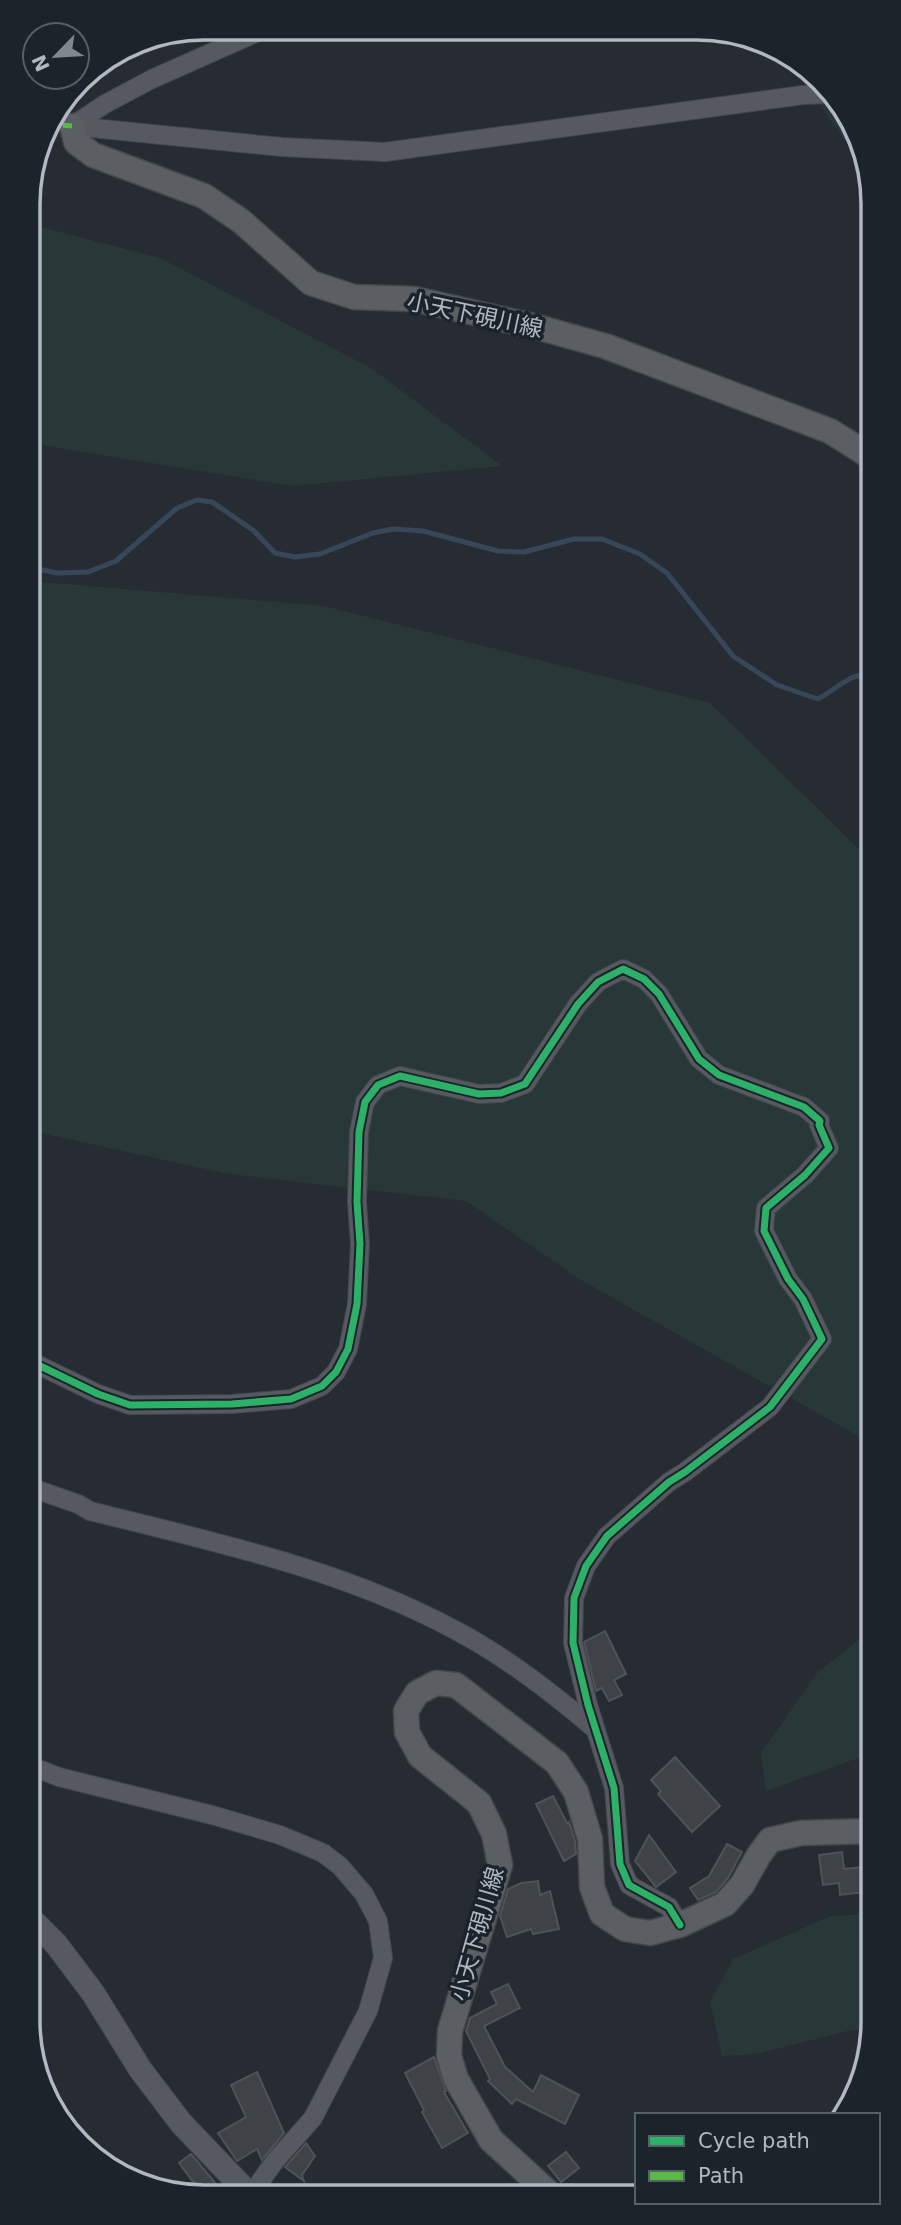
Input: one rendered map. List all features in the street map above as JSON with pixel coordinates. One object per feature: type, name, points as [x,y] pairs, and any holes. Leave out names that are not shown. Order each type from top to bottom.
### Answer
[{"type":"main road","name":"小天下硯川線","points":[[72,127],[76,142],[93,155],[204,196],[242,221],[311,283],[354,297],[414,299],[537,327],[605,346],[830,431],[861,451]]},
{"type":"main road","name":"小天下硯川線","points":[[540,2185],[491,2140],[456,2079],[449,2056],[450,2031],[500,1865],[494,1835],[478,1803],[421,1756],[407,1732],[406,1711],[417,1693],[436,1683],[456,1685],[557,1763],[576,1792],[590,1839],[592,1887],[602,1914],[625,1929],[650,1933],[680,1925],[725,1904],[742,1885],[770,1840],[802,1833],[860,1831]]},
{"type":"street","points":[[72,127],[105,104],[152,79],[238,41]]},
{"type":"street","points":[[72,127],[282,147],[385,152],[818,94]]},
{"type":"street","points":[[40,1366],[98,1394],[130,1405],[215,1405],[291,1399],[322,1386],[336,1373],[348,1349],[357,1304],[360,1244],[357,1202],[359,1132],[365,1102],[378,1085],[400,1076],[480,1094],[501,1093],[525,1083],[578,1004],[598,982],[623,968],[645,979],[659,994],[699,1059],[719,1075],[804,1107],[820,1121],[819,1125],[829,1148],[805,1175],[766,1208],[764,1231],[788,1279],[803,1299],[822,1339],[770,1408],[669,1482],[607,1536],[586,1566],[574,1598],[573,1643],[595,1729],[614,1788],[620,1864],[629,1885],[669,1906],[680,1925]]},
{"type":"street","points":[[40,1491],[90,1511],[277,1559],[384,1596],[456,1630],[502,1658],[555,1695],[595,1729]]},
{"type":"street","points":[[40,1769],[60,1777],[280,1835],[323,1853],[340,1866],[364,1894],[378,1922],[383,1958],[368,2011],[313,2118],[256,2185]]},
{"type":"street","points":[[40,1928],[56,1944],[93,1993],[140,2069],[181,2123],[242,2185]]},
{"type":"shaded area","points":[[802,79],[827,104],[839,122],[850,147]]},
{"type":"shaded area","points":[[41,227],[160,258],[371,368],[502,466],[292,486],[41,445]]},
{"type":"shaded area","points":[[41,582],[323,606],[710,703],[861,852],[860,1437],[581,1280],[466,1201],[229,1174],[40,1133]]},
{"type":"shaded area","points":[[860,1639],[860,1757],[766,1791],[761,1753],[817,1673]]},
{"type":"shaded area","points":[[860,1915],[860,2030],[756,2054],[722,2056],[710,2002],[733,1959],[831,1916]]},
{"type":"building","points":[[605,1631],[626,1674],[614,1680],[622,1695],[609,1701],[602,1688],[596,1691],[584,1642]]},
{"type":"building","points":[[675,1757],[720,1806],[692,1832],[658,1794],[661,1791],[651,1780]]},
{"type":"building","points":[[553,1796],[567,1823],[569,1822],[575,1841],[576,1854],[564,1861],[536,1804]]},
{"type":"building","points":[[649,1835],[676,1872],[656,1887],[635,1861]]},
{"type":"building","points":[[727,1844],[742,1852],[728,1878],[716,1892],[698,1900],[690,1888],[709,1876]]},
{"type":"building","points":[[842,1852],[844,1869],[860,1867],[860,1892],[840,1895],[839,1883],[823,1885],[819,1855]]},
{"type":"building","points":[[538,1881],[540,1895],[550,1891],[559,1929],[533,1934],[531,1929],[507,1937],[500,1916],[508,1889],[521,1883]]},
{"type":"building","points":[[508,1984],[520,2008],[484,2026],[505,2067],[533,2092],[541,2075],[579,2095],[565,2124],[516,2099],[512,2104],[488,2081],[490,2079],[466,2031],[470,2018],[497,2004],[491,1992]]},
{"type":"building","points":[[434,2057],[446,2091],[444,2092],[468,2133],[442,2148],[405,2073]]},
{"type":"building","points":[[257,2072],[284,2133],[262,2160],[257,2149],[237,2161],[218,2133],[246,2117],[231,2085]]},
{"type":"building","points":[[306,2143],[315,2156],[302,2175],[304,2181],[285,2167]]},
{"type":"building","points":[[566,2152],[579,2168],[561,2182],[548,2166]]},
{"type":"building","points":[[191,2154],[217,2185],[195,2184],[179,2163]]},
{"type":"waterway","points":[[41,569],[56,573],[88,572],[116,561],[177,508],[197,500],[212,502],[253,530],[275,553],[295,557],[320,554],[373,533],[393,529],[423,531],[498,551],[524,552],[574,539],[602,539],[640,554],[667,573],[733,656],[777,685],[818,699],[861,675]]},
{"type":"marked path","points":[[61,125],[72,126]]},
{"type":"cycle path","points":[[40,1366],[98,1394],[130,1405],[232,1404],[291,1399],[322,1386],[336,1372],[348,1349],[357,1304],[360,1244],[357,1202],[359,1132],[365,1102],[378,1085],[400,1076],[479,1094],[501,1093],[525,1084],[578,1004],[598,982],[623,969],[644,979],[659,994],[699,1059],[719,1075],[804,1107],[820,1121],[819,1125],[829,1148],[805,1175],[766,1208],[764,1231],[788,1279],[803,1299],[822,1339],[770,1407],[669,1482],[607,1536],[586,1566],[574,1598],[573,1643],[588,1705],[614,1788],[620,1864],[629,1885],[669,1907],[680,1925]]}]
